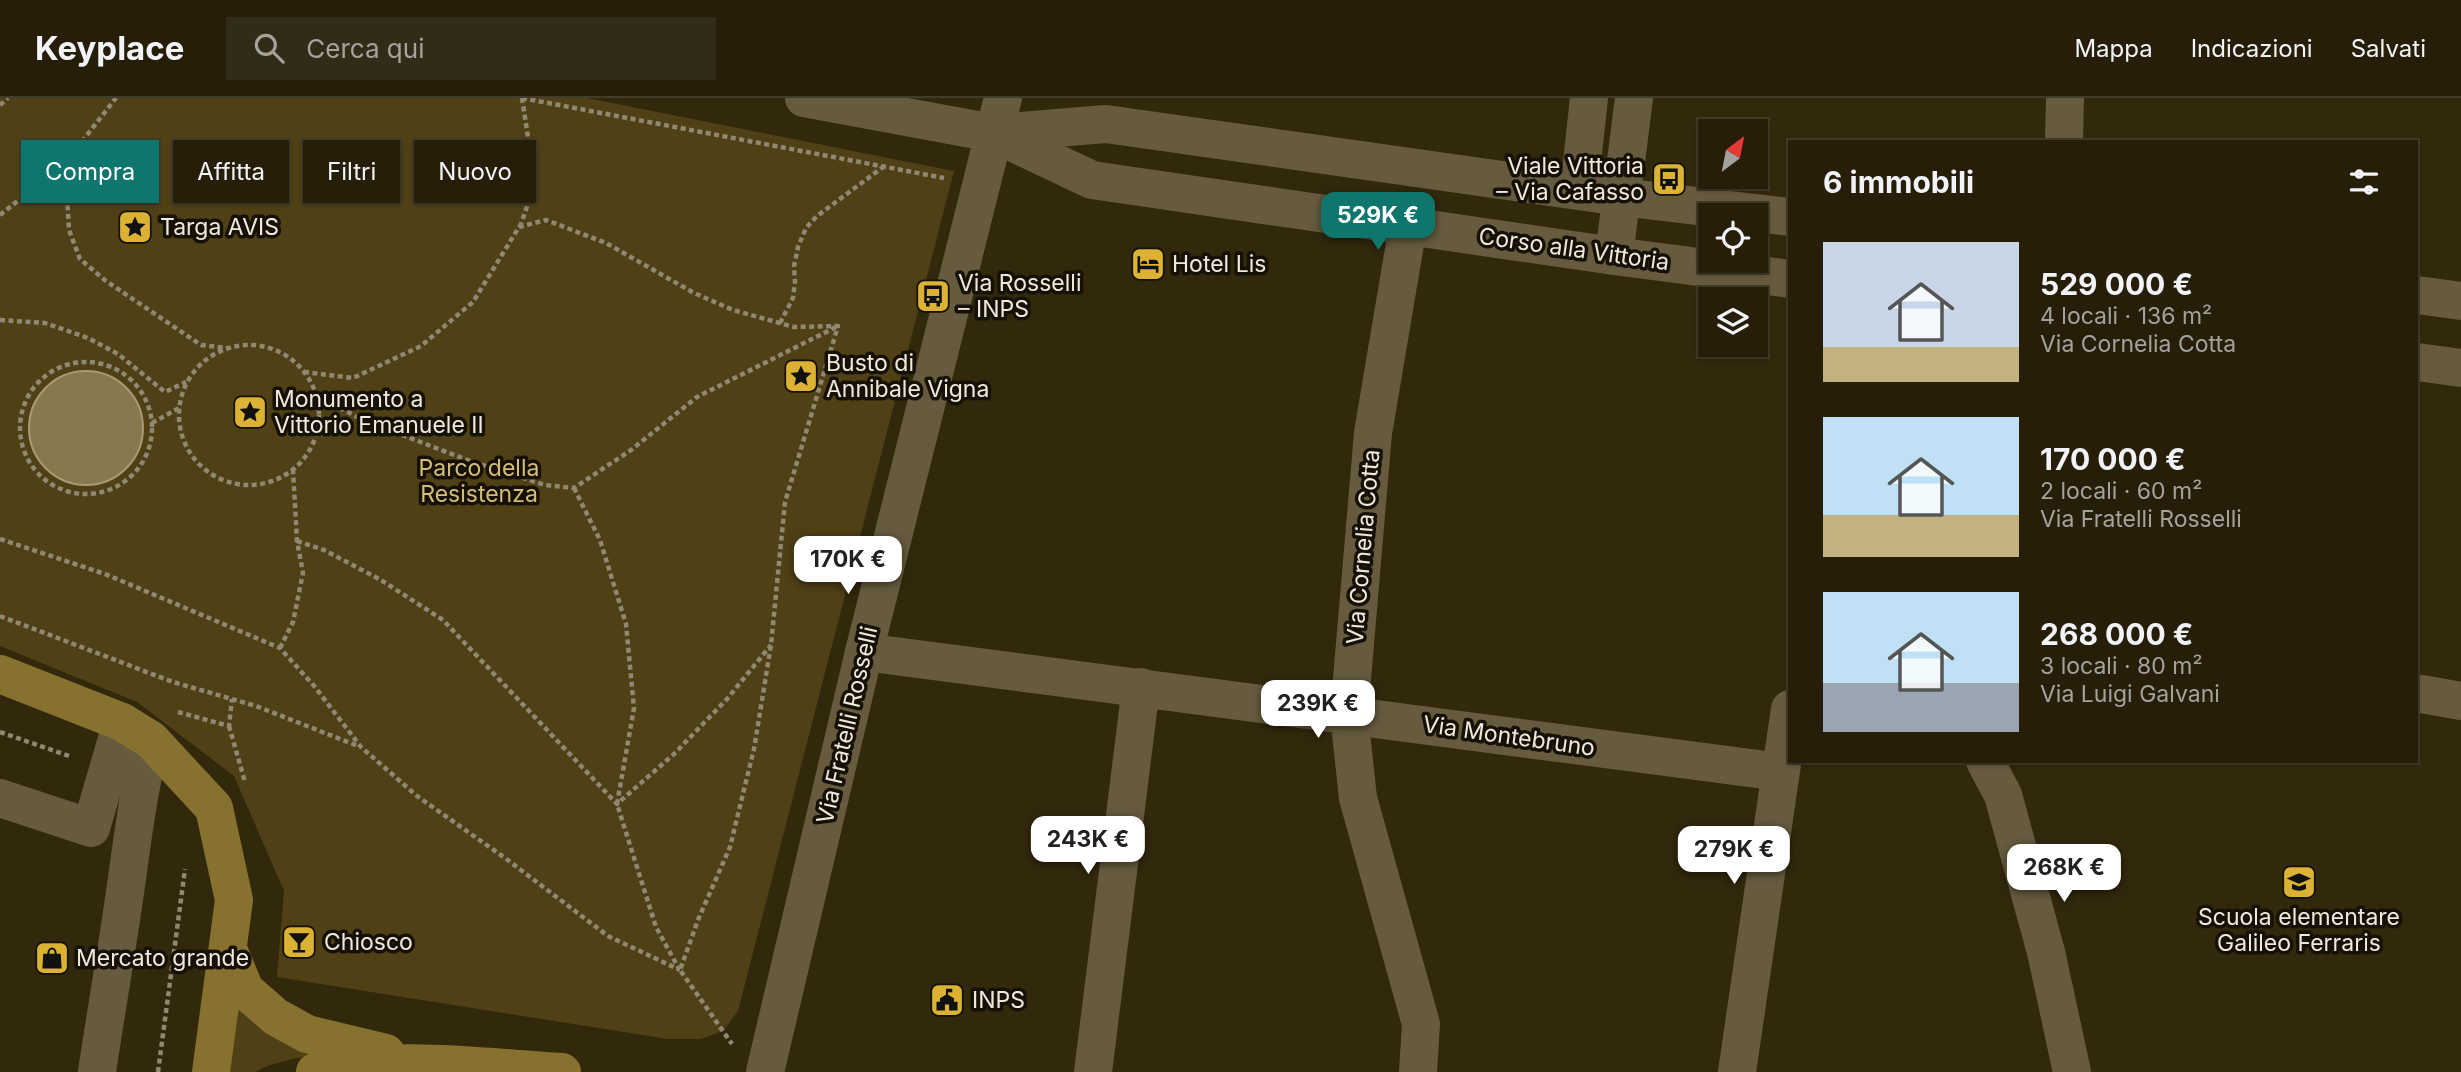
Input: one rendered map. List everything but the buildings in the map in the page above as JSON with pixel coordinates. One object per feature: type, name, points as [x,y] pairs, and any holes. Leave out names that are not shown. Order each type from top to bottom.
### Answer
[{"type":"main road","points":[[0,674],[147,724],[214,808],[234,900],[211,1072]]},
{"type":"main road","points":[[228,949],[245,990],[276,1017],[307,1034],[425,1063]]},
{"type":"main road","points":[[315,1072],[339,1067],[425,1063],[562,1072]]},
{"type":"street","name":"Corso alla Vittoria","points":[[804,98],[1106,124],[1621,197],[1788,217]]},
{"type":"street","points":[[1579,190],[1590,98]]},
{"type":"street","points":[[1614,256],[1634,98]]},
{"type":"street","points":[[2064,140],[2065,98]]},
{"type":"street","name":"Corso alla Vittoria","points":[[998,116],[1092,180],[1788,279]]},
{"type":"street","name":"Via Fratelli Rosselli","points":[[751,1062],[864,652],[998,116]]},
{"type":"street","name":"Via Cornelia Cotta","points":[[1408,226],[1373,433],[1349,714],[1357,797],[1421,1024],[1418,1072]]},
{"type":"street","points":[[2418,295],[2461,301]]},
{"type":"street","points":[[2418,362],[2461,368]]},
{"type":"street","name":"Via Montebruno","points":[[864,652],[1780,772]]},
{"type":"street","points":[[1093,1072],[1141,687]]},
{"type":"street","points":[[2422,694],[2461,701]]},
{"type":"street","points":[[1737,1072],[1788,722]]},
{"type":"street","points":[[0,798],[91,828],[147,724]]},
{"type":"street","points":[[97,1072],[147,724]]},
{"type":"street","points":[[1986,763],[2003,795],[2046,952],[2071,1072]]},
{"type":"path","points":[[0,105],[8,98]]},
{"type":"path","points":[[83,140],[116,98]]},
{"type":"path","points":[[304,372],[353,378],[421,345],[473,302],[519,228],[535,183],[522,98],[982,186]]},
{"type":"path","points":[[780,323],[793,298],[794,267],[806,228],[817,216],[884,167]]},
{"type":"path","points":[[0,215],[21,198]]},
{"type":"path","points":[[67,203],[69,230],[80,259],[106,281],[201,345],[229,348],[250,345],[270,348],[289,358],[304,372],[317,396],[319,416],[316,437],[307,455],[293,470],[273,482],[249,486],[226,482],[205,471],[189,453],[180,431],[179,408],[187,382],[198,367],[212,355],[229,348]]},
{"type":"path","points":[[519,228],[546,220],[606,243],[684,288],[733,310],[794,327],[838,326]]},
{"type":"path","points":[[0,320],[45,323],[88,338],[118,354],[165,392],[187,382]]},
{"type":"path","points":[[317,396],[363,420],[470,461],[545,485],[574,488],[631,450],[697,397],[838,326]]},
{"type":"path","points":[[680,970],[698,920],[730,847],[754,749],[771,645],[785,502],[838,326]]},
{"type":"path","points":[[80,362],[101,363],[120,371],[136,384],[147,402],[152,422],[150,446],[140,467],[124,483],[103,493],[80,495],[57,489],[38,476],[25,457],[19,434],[20,413],[28,394],[42,378],[60,367],[80,362]]},
{"type":"path","points":[[152,422],[179,408]]},
{"type":"path","points":[[280,648],[293,622],[303,573],[297,541],[293,470]]},
{"type":"path","points":[[574,488],[600,540],[626,624],[634,708],[617,804]]},
{"type":"path","points":[[0,539],[105,574],[280,648],[315,687],[361,747],[416,796],[505,858],[608,936],[680,970]]},
{"type":"path","points":[[297,541],[324,550],[381,580],[443,620],[617,804],[656,927],[680,970],[751,1062]]},
{"type":"path","points":[[0,616],[173,682],[232,699],[361,747]]},
{"type":"path","points":[[617,804],[674,754],[718,708],[771,645]]},
{"type":"path","points":[[147,724],[229,726],[232,699]]},
{"type":"green space","name":"Parco della Resistenza","points":[[0,98],[587,98],[954,171],[738,1011],[723,1031],[701,1039],[668,1039],[277,977],[284,891],[234,776],[137,702],[0,646]]},
{"type":"green space","points":[[235,993],[331,1055],[296,1058],[255,1072],[225,1072]]},
{"type":"shaded area","points":[[86,371],[108,375],[118,380],[134,396],[139,406],[143,428],[139,450],[134,460],[118,476],[108,481],[86,485],[64,481],[54,476],[38,460],[33,450],[29,428],[33,406],[38,396],[54,380],[64,375]]},
{"type":"place","name":"Viale Vittoria – Via Cafasso","points":[[1669,179]]},
{"type":"place","name":"Targa AVIS","points":[[135,227]]},
{"type":"place","name":"Hotel Lis","points":[[1148,264]]},
{"type":"place","name":"Via Rosselli – INPS","points":[[933,296]]},
{"type":"place","name":"Busto di Annibale Vigna","points":[[801,376]]},
{"type":"place","name":"Monumento a Vittorio Emanuele II","points":[[250,412]]},
{"type":"place","name":"Scuola elementare Galileo Ferraris","points":[[2299,882]]},
{"type":"place","name":"Chiosco","points":[[299,942]]},
{"type":"place","name":"Mercato grande","points":[[52,958]]},
{"type":"place","name":"INPS","points":[[947,1000]]}]
